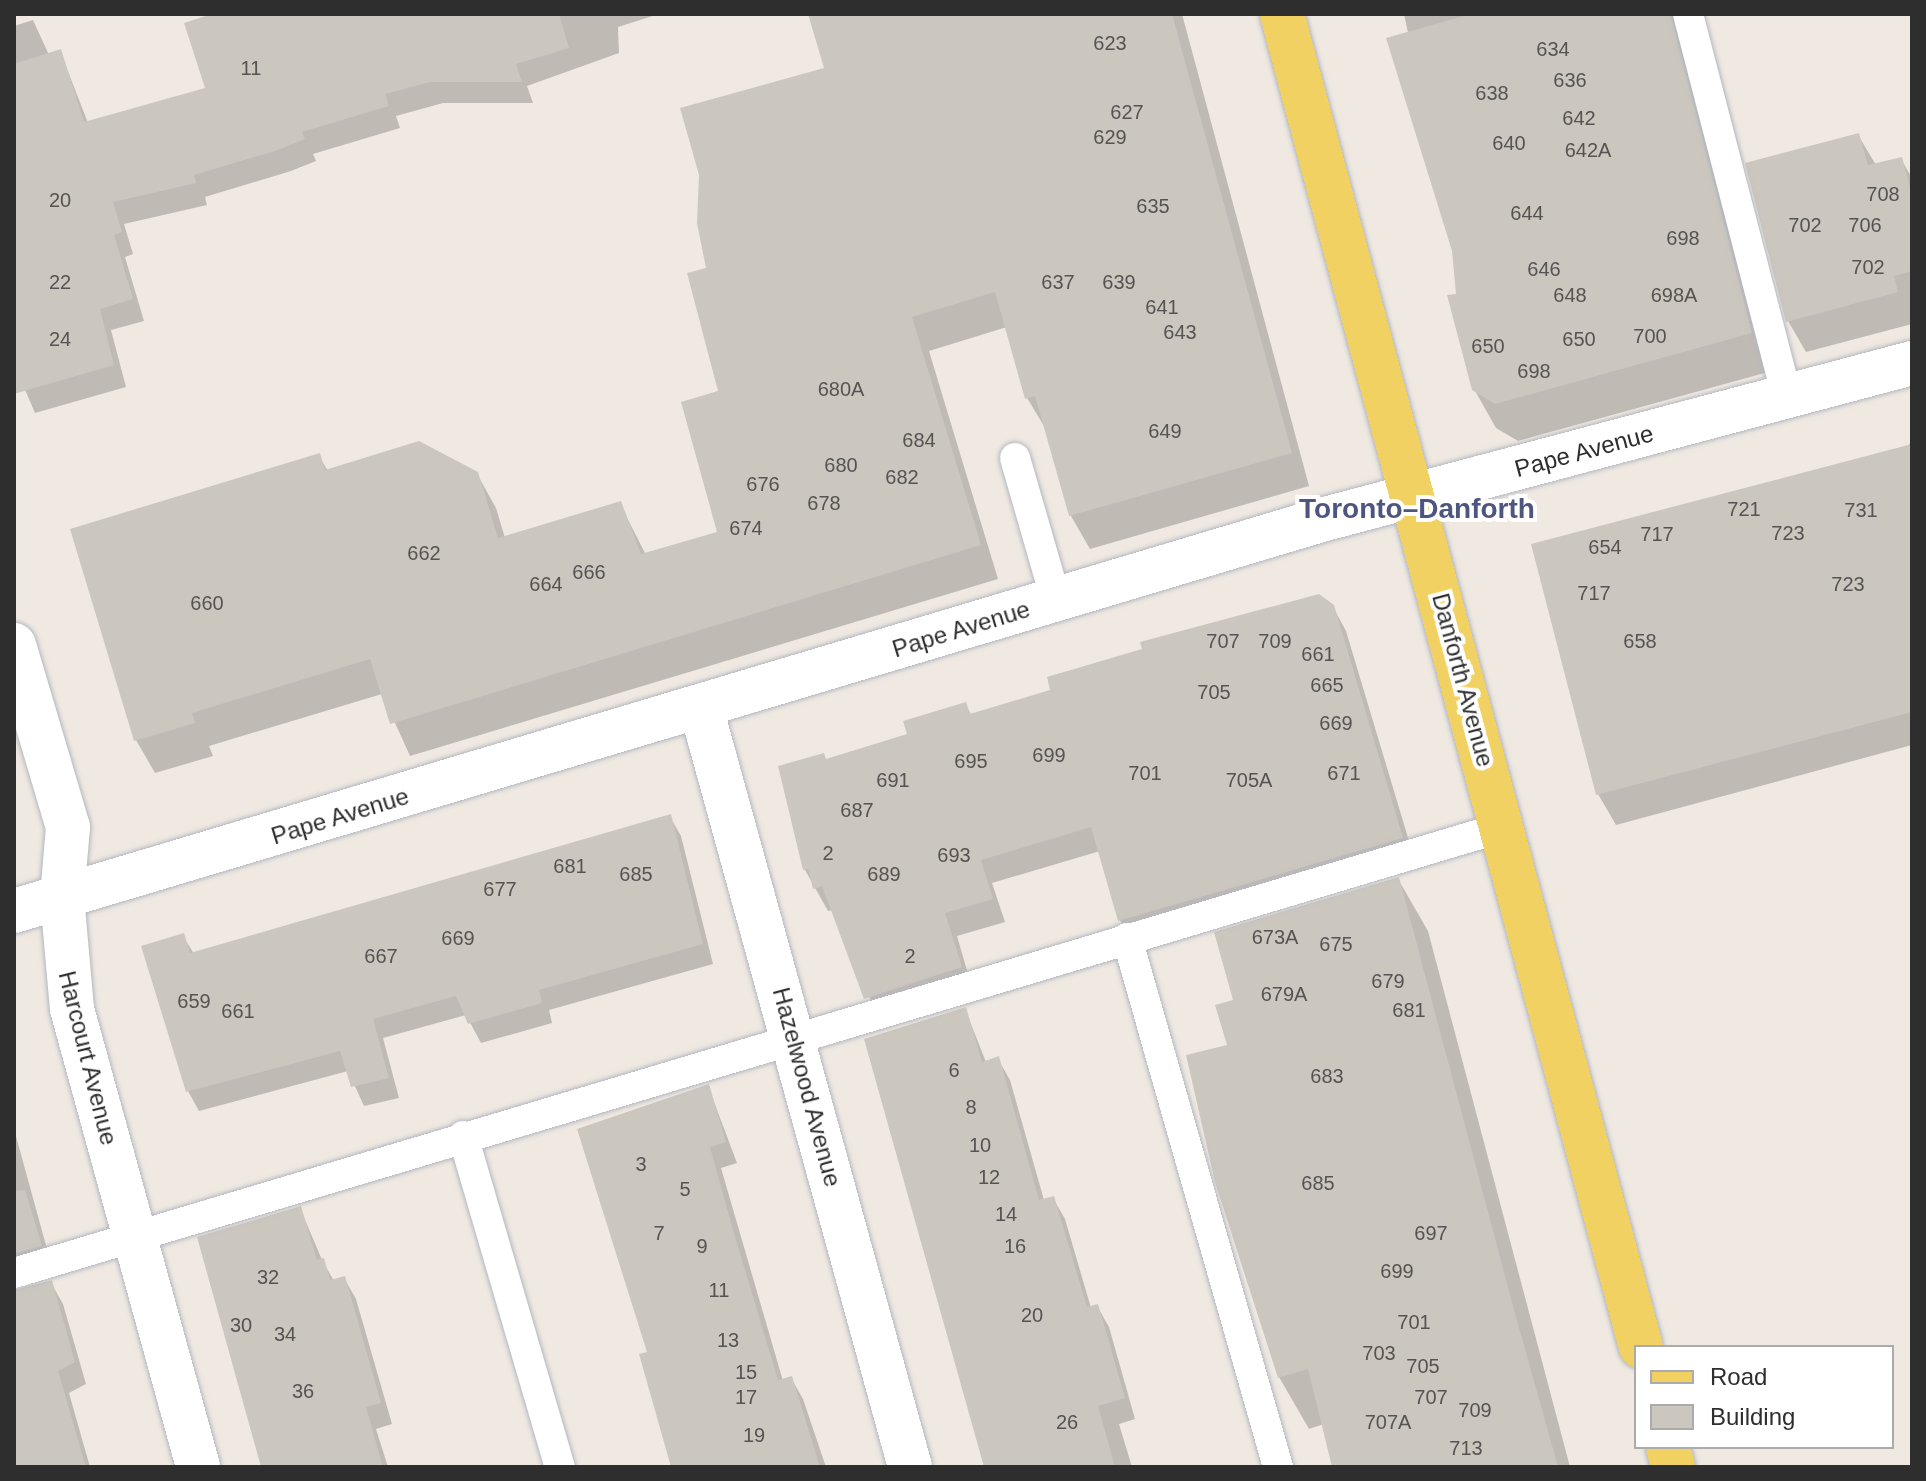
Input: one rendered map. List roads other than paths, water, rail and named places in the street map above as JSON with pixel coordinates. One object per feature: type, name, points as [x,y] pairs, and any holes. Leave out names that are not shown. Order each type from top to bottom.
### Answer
[{"type":"main road","name":"Danforth Avenue","points":[[1282,14],[1640,1345]]},
{"type":"main road","name":"Pape Avenue","points":[[14,911],[1412,497],[1912,363]]},
{"type":"main road","name":"Harcourt Avenue","points":[[14,645],[68,827],[62,897],[72,1009],[198,1467]]},
{"type":"main road","name":"Hazelwood Avenue","points":[[701,708],[795,1039],[910,1467]]},
{"type":"lane","points":[[1688,14],[1787,396]]},
{"type":"lane","points":[[1015,458],[1056,600]]},
{"type":"lane","points":[[14,1273],[463,1136],[1503,827]]},
{"type":"lane","points":[[1127,938],[1278,1467]]},
{"type":"lane","points":[[463,1136],[560,1467]]},
{"type":"district","name":"Toronto–Danforth","points":[[1417,509]]}]
